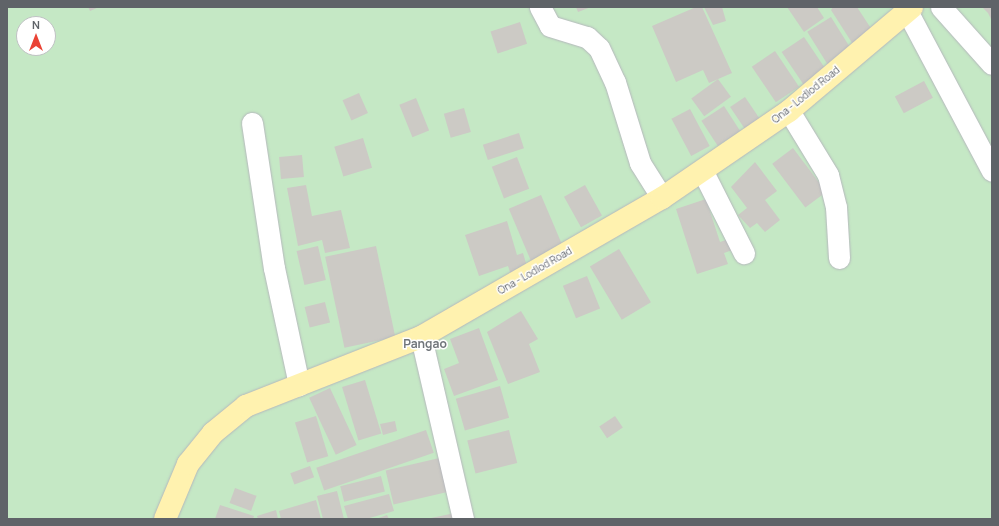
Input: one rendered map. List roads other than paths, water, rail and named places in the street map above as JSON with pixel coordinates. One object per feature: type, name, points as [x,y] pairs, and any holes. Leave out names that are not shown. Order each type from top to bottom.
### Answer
[{"type":"main road","name":"Ona - Lodlod Road","points":[[165,519],[188,464],[213,433],[246,406],[421,337],[662,198],[703,172],[789,111],[905,10]]},
{"type":"street","points":[[540,7],[550,26],[587,37],[599,48],[618,88],[640,163],[662,198]]},
{"type":"street","points":[[941,7],[992,64]]},
{"type":"street","points":[[905,10],[992,171]]},
{"type":"street","points":[[789,111],[828,175],[836,207],[839,258]]},
{"type":"street","points":[[252,123],[274,268],[299,385]]},
{"type":"street","points":[[703,172],[744,253]]},
{"type":"street","points":[[421,337],[463,519]]},
{"type":"district","name":"Pangao","points":[[425,344]]}]
